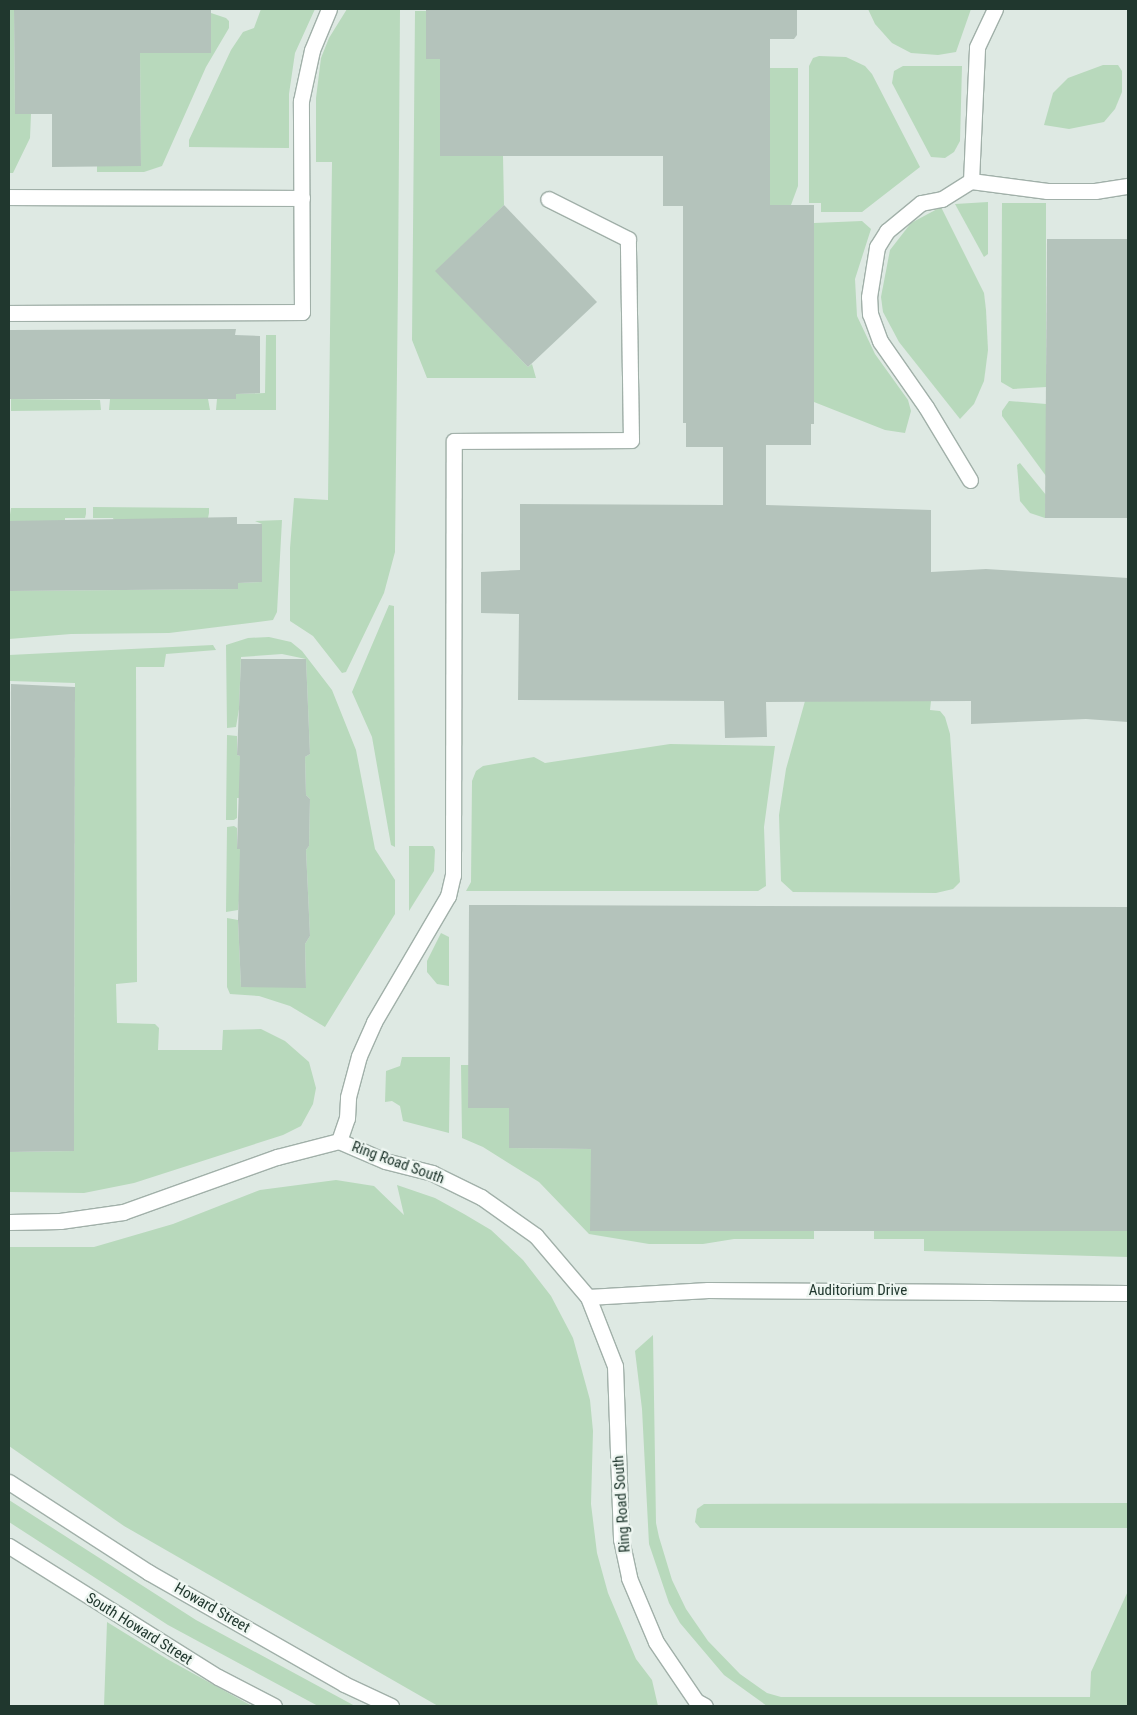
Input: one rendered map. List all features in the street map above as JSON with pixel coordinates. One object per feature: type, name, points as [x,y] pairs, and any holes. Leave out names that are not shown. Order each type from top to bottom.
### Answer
[{"type":"street","points":[[9,313],[302,312],[301,101],[312,50],[329,9]]},
{"type":"street","points":[[971,181],[977,47],[995,9]]},
{"type":"street","points":[[970,480],[926,407],[880,341],[870,314],[869,297],[877,247],[886,231],[921,203],[942,199],[971,181],[1047,191],[1095,191],[1128,186]]},
{"type":"street","points":[[9,197],[302,198]]},
{"type":"street","points":[[338,1141],[347,1118],[348,1096],[359,1056],[374,1022],[448,896],[453,875],[454,441],[631,440],[628,239],[548,199]]},
{"type":"street","name":"Ring Road South","points":[[9,1222],[60,1221],[123,1212],[278,1157],[338,1141],[385,1161],[432,1173],[481,1198],[536,1236],[588,1297],[614,1366],[622,1539],[629,1578],[656,1642],[698,1705]]},
{"type":"street","name":"Auditorium Drive","points":[[588,1297],[708,1290],[1128,1292]]},
{"type":"street","name":"Howard Street","points":[[9,1482],[148,1572],[344,1684],[391,1706]]},
{"type":"street","name":"South Howard Street","points":[[9,1546],[218,1677],[274,1706]]},
{"type":"green space","points":[[9,9],[14,9],[15,114],[31,114],[30,138],[13,173],[9,173]]},
{"type":"green space","points":[[261,9],[315,9],[295,53],[289,94],[289,148],[189,147],[189,140],[231,50],[243,32],[254,28]]},
{"type":"green space","points":[[347,9],[400,9],[398,282],[395,552],[384,593],[346,672],[342,673],[313,636],[290,621],[290,548],[294,498],[328,500],[332,162],[316,162],[316,98],[321,58],[329,38]]},
{"type":"green space","points":[[868,9],[971,9],[956,52],[938,55],[911,53],[892,43],[875,24]]},
{"type":"green space","points":[[415,11],[426,11],[426,59],[440,59],[440,156],[503,156],[504,205],[436,271],[528,367],[532,364],[536,378],[427,378],[412,340]]},
{"type":"green space","points":[[211,13],[226,18],[229,21],[229,28],[206,67],[162,166],[144,172],[97,172],[97,166],[141,166],[140,53],[211,53]]},
{"type":"green space","points":[[819,56],[846,57],[865,66],[872,74],[920,167],[862,212],[821,212],[821,203],[809,203],[809,66],[813,58]]},
{"type":"green space","points":[[1103,65],[1118,65],[1122,71],[1122,92],[1115,109],[1104,122],[1069,129],[1044,125],[1053,93],[1068,78]]},
{"type":"green space","points":[[903,66],[962,66],[960,141],[954,152],[945,158],[931,157],[892,83],[894,71]]},
{"type":"green space","points":[[770,68],[798,68],[798,186],[791,205],[770,205]]},
{"type":"green space","points":[[988,202],[988,254],[984,257],[955,204]]},
{"type":"green space","points":[[1002,203],[1046,203],[1046,387],[1013,389],[1001,382]]},
{"type":"green space","points":[[941,207],[984,293],[986,310],[988,350],[984,381],[974,404],[960,419],[899,342],[883,312],[881,297],[890,250],[911,223]]},
{"type":"green space","points":[[862,221],[871,229],[855,279],[857,316],[875,354],[908,400],[911,411],[905,433],[885,430],[814,402],[814,223]]},
{"type":"green space","points":[[266,335],[276,335],[276,410],[216,410],[217,399],[236,399],[236,394],[265,393]]},
{"type":"green space","points":[[11,399],[100,400],[101,410],[11,411]]},
{"type":"green space","points":[[110,399],[208,399],[210,410],[109,410]]},
{"type":"green space","points":[[1009,401],[1046,404],[1046,476],[1002,416],[1002,411]]},
{"type":"green space","points":[[1020,463],[1046,495],[1045,518],[1030,513],[1020,501],[1017,465]]},
{"type":"green space","points":[[93,507],[209,508],[209,513],[208,518],[114,521],[113,518],[93,518]]},
{"type":"green space","points":[[11,508],[86,508],[86,514],[85,518],[65,518],[65,521],[9,521]]},
{"type":"green space","points":[[282,520],[277,612],[273,620],[169,633],[71,634],[9,639],[9,591],[238,589],[238,583],[262,582],[262,524],[255,521]]},
{"type":"green space","points":[[389,605],[394,606],[395,847],[391,845],[372,737],[352,692]]},
{"type":"green space","points":[[269,637],[291,642],[302,651],[332,690],[356,750],[375,849],[395,880],[395,914],[325,1027],[290,1006],[259,996],[230,994],[227,987],[227,918],[238,920],[241,987],[306,987],[305,944],[310,936],[306,850],[309,846],[310,799],[306,795],[305,757],[310,754],[306,659],[282,654],[241,657],[239,709],[236,727],[227,728],[226,645],[248,638]]},
{"type":"green space","points":[[213,645],[216,650],[166,654],[164,667],[136,667],[137,982],[116,984],[117,1023],[155,1024],[159,1028],[158,1050],[222,1050],[223,1030],[261,1029],[285,1041],[309,1062],[316,1088],[313,1104],[301,1126],[283,1135],[134,1183],[84,1193],[9,1192],[9,1152],[74,1151],[75,683],[10,681],[9,711],[9,655]]},
{"type":"green space","points":[[805,701],[931,701],[930,710],[940,711],[945,717],[950,734],[960,882],[953,889],[936,893],[793,892],[781,881],[779,815],[786,769]]},
{"type":"green space","points":[[227,735],[237,736],[237,755],[240,756],[240,798],[237,798],[237,818],[234,820],[226,820]]},
{"type":"green space","points":[[670,744],[775,746],[764,827],[766,886],[758,891],[466,891],[471,882],[472,781],[476,771],[483,766],[534,757],[545,763]]},
{"type":"green space","points":[[234,826],[237,828],[237,849],[240,849],[240,891],[238,910],[226,912],[227,827]]},
{"type":"green space","points":[[409,846],[433,846],[435,850],[434,871],[409,911]]},
{"type":"green space","points":[[441,933],[449,937],[449,986],[437,984],[427,972],[427,961]]},
{"type":"green space","points":[[402,1057],[450,1057],[449,1133],[403,1121],[400,1106],[392,1101],[385,1102],[386,1071],[400,1066]]},
{"type":"green space","points":[[461,1065],[469,1065],[468,1108],[509,1108],[509,1148],[591,1149],[591,1231],[814,1229],[814,1239],[734,1239],[703,1244],[649,1244],[589,1234],[539,1182],[483,1147],[462,1138]]},
{"type":"green space","points":[[336,1180],[374,1186],[404,1215],[397,1185],[435,1198],[491,1230],[523,1260],[551,1296],[573,1338],[590,1400],[593,1431],[591,1504],[597,1553],[608,1593],[636,1659],[652,1680],[658,1706],[438,1706],[124,1526],[9,1446],[9,1247],[94,1247],[173,1224],[260,1190]]},
{"type":"green space","points":[[874,1230],[1128,1231],[1128,1257],[924,1251],[924,1239],[874,1239]]},
{"type":"green space","points":[[653,1335],[656,1523],[659,1537],[672,1580],[686,1609],[708,1641],[740,1674],[767,1693],[781,1697],[1090,1697],[1091,1672],[1128,1591],[1128,1706],[767,1706],[724,1675],[680,1623],[669,1603],[649,1544],[642,1409],[635,1351]]},
{"type":"green space","points":[[9,1500],[196,1620],[355,1706],[318,1706],[168,1625],[9,1522]]},
{"type":"green space","points":[[1128,1503],[1128,1528],[700,1528],[695,1522],[697,1509],[704,1504]]},
{"type":"green space","points":[[107,1622],[167,1659],[252,1706],[104,1706]]},
{"type":"building","points":[[14,9],[211,9],[211,53],[140,53],[141,166],[52,167],[52,114],[15,114]]},
{"type":"building","points":[[426,9],[797,9],[797,35],[794,39],[770,39],[770,205],[814,205],[814,424],[811,424],[811,445],[766,445],[766,505],[931,510],[931,572],[986,569],[1128,578],[1128,722],[1086,719],[971,724],[971,701],[766,702],[767,737],[725,738],[724,701],[518,700],[519,614],[481,613],[481,572],[520,570],[520,504],[723,505],[723,447],[686,447],[686,423],[683,423],[683,206],[663,206],[663,156],[440,156],[440,59],[426,59]]},
{"type":"building","points":[[504,205],[597,302],[528,367],[435,271]]},
{"type":"building","points":[[1047,239],[1128,239],[1128,518],[1045,518]]},
{"type":"building","points":[[236,329],[235,335],[260,336],[260,393],[236,394],[236,399],[9,399],[9,330]]},
{"type":"building","points":[[237,517],[237,524],[262,524],[262,582],[238,583],[238,589],[9,591],[9,521]]},
{"type":"building","points":[[241,659],[306,659],[310,754],[305,757],[306,795],[310,799],[309,846],[306,850],[310,936],[305,944],[306,988],[241,987],[238,920],[240,849],[237,849],[240,756],[237,755]]},
{"type":"building","points":[[11,684],[75,687],[74,1151],[9,1152]]},
{"type":"building","points":[[469,905],[1128,907],[1128,1231],[590,1231],[591,1149],[509,1148],[509,1108],[468,1108]]}]
